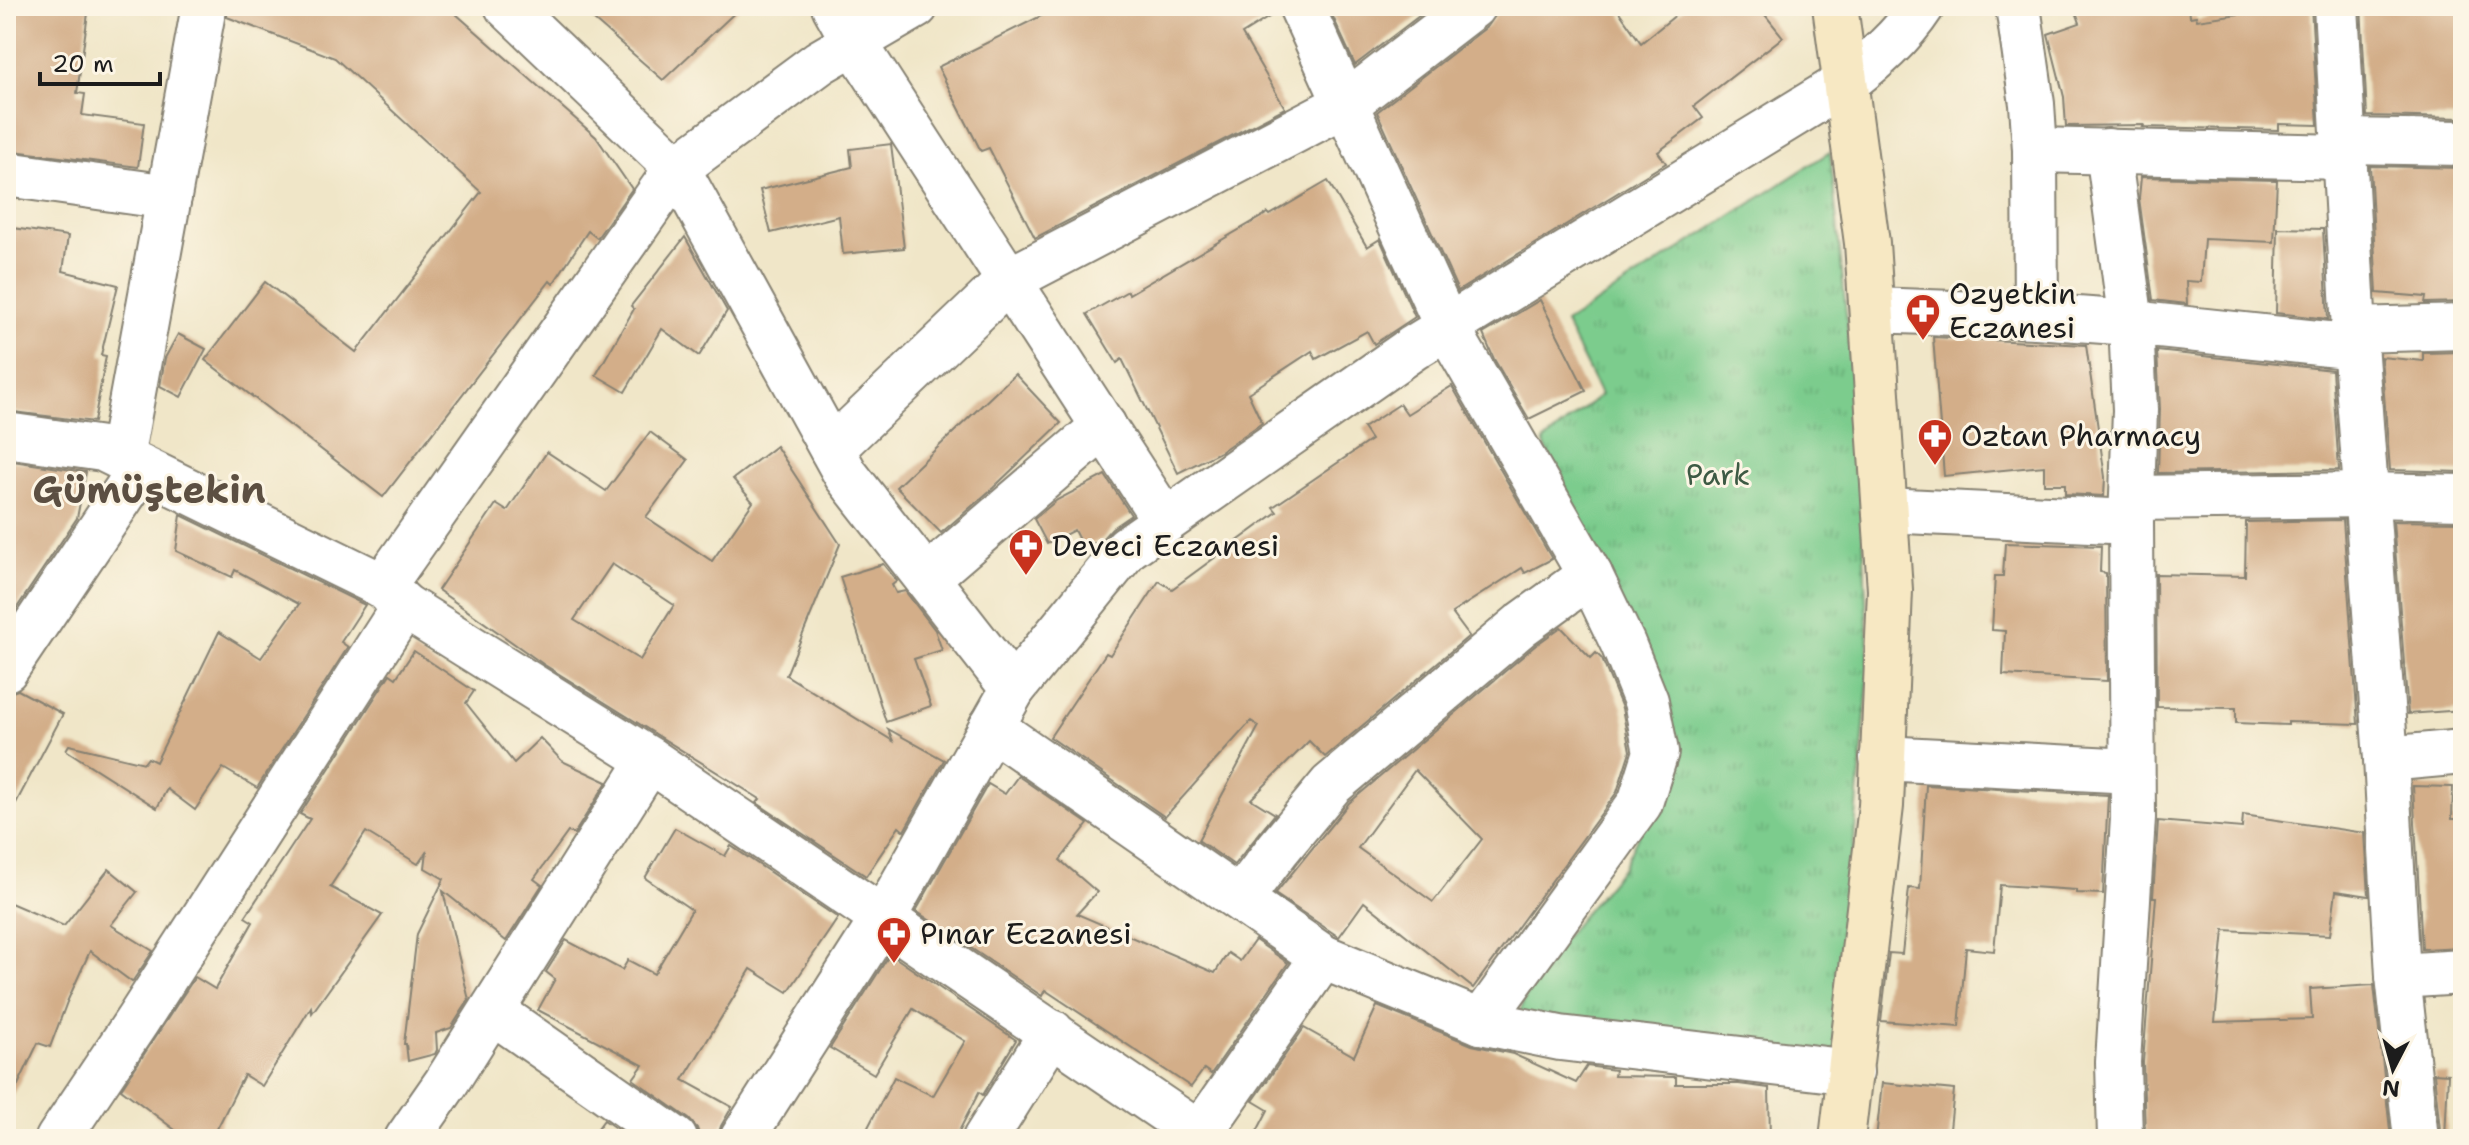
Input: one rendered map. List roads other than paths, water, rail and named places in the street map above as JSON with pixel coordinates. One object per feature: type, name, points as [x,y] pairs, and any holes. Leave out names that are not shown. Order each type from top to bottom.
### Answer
[{"type":"street","points":[[10,656],[131,463],[169,197],[204,6]]},
{"type":"street","points":[[506,6],[677,168],[846,475],[1013,689]]},
{"type":"street","points":[[58,1139],[137,1021],[394,596],[677,168],[820,62],[844,24],[916,6]]},
{"type":"street","points":[[1301,6],[1447,327],[1590,575],[1646,701],[1656,752],[1640,803],[1481,1022]]},
{"type":"street","points":[[832,449],[1009,280],[1346,104],[1473,6]]},
{"type":"street","points":[[1835,6],[1867,243],[1890,590],[1881,806],[1842,1139]]},
{"type":"street","points":[[742,1139],[884,917],[1013,689],[1127,548],[1413,348],[1845,83],[1907,30],[1922,6]]},
{"type":"street","points":[[2018,6],[2032,104],[2035,150],[2036,316]]},
{"type":"street","points":[[2336,6],[2398,976],[2416,1139]]},
{"type":"street","points":[[844,24],[1165,521]]},
{"type":"street","points":[[2035,150],[2345,149],[2463,143]]},
{"type":"street","points":[[2108,151],[2131,323],[2135,410],[2132,510],[2133,818],[2118,1062],[2120,1139]]},
{"type":"street","points":[[6,174],[169,197]]},
{"type":"street","points":[[1872,310],[2036,316],[2355,339],[2463,327]]},
{"type":"street","points":[[927,578],[1104,426]]},
{"type":"street","points":[[6,435],[103,449],[394,596],[650,760],[1203,1137],[1323,957]]},
{"type":"street","points":[[1885,510],[2132,510],[2365,495],[2463,497]]},
{"type":"street","points":[[1240,899],[1331,785],[1521,625],[1590,575]]},
{"type":"street","points":[[991,727],[1323,957],[1481,1022],[1560,1038],[1851,1072]]},
{"type":"street","points":[[2386,759],[2463,752]]},
{"type":"street","points":[[1882,758],[2132,771]]},
{"type":"street","points":[[407,1139],[492,1011],[650,760]]},
{"type":"street","points":[[2398,976],[2463,972]]},
{"type":"street","points":[[492,1011],[675,1139]]},
{"type":"street","points":[[985,1139],[1052,1032]]},
{"type":"place","name":"Ozyetkin Eczanesi","points":[[1923,342]]},
{"type":"place","name":"Oztan Pharmacy","points":[[1935,467]]},
{"type":"place","name":"Deveci Eczanesi","points":[[1026,577]]},
{"type":"place","name":"Pınar Eczanesi","points":[[894,965]]},
{"type":"district","name":"Gümüştekin","points":[[149,490]]},
{"type":"park label","name":"Park","points":[[1718,475]]}]
